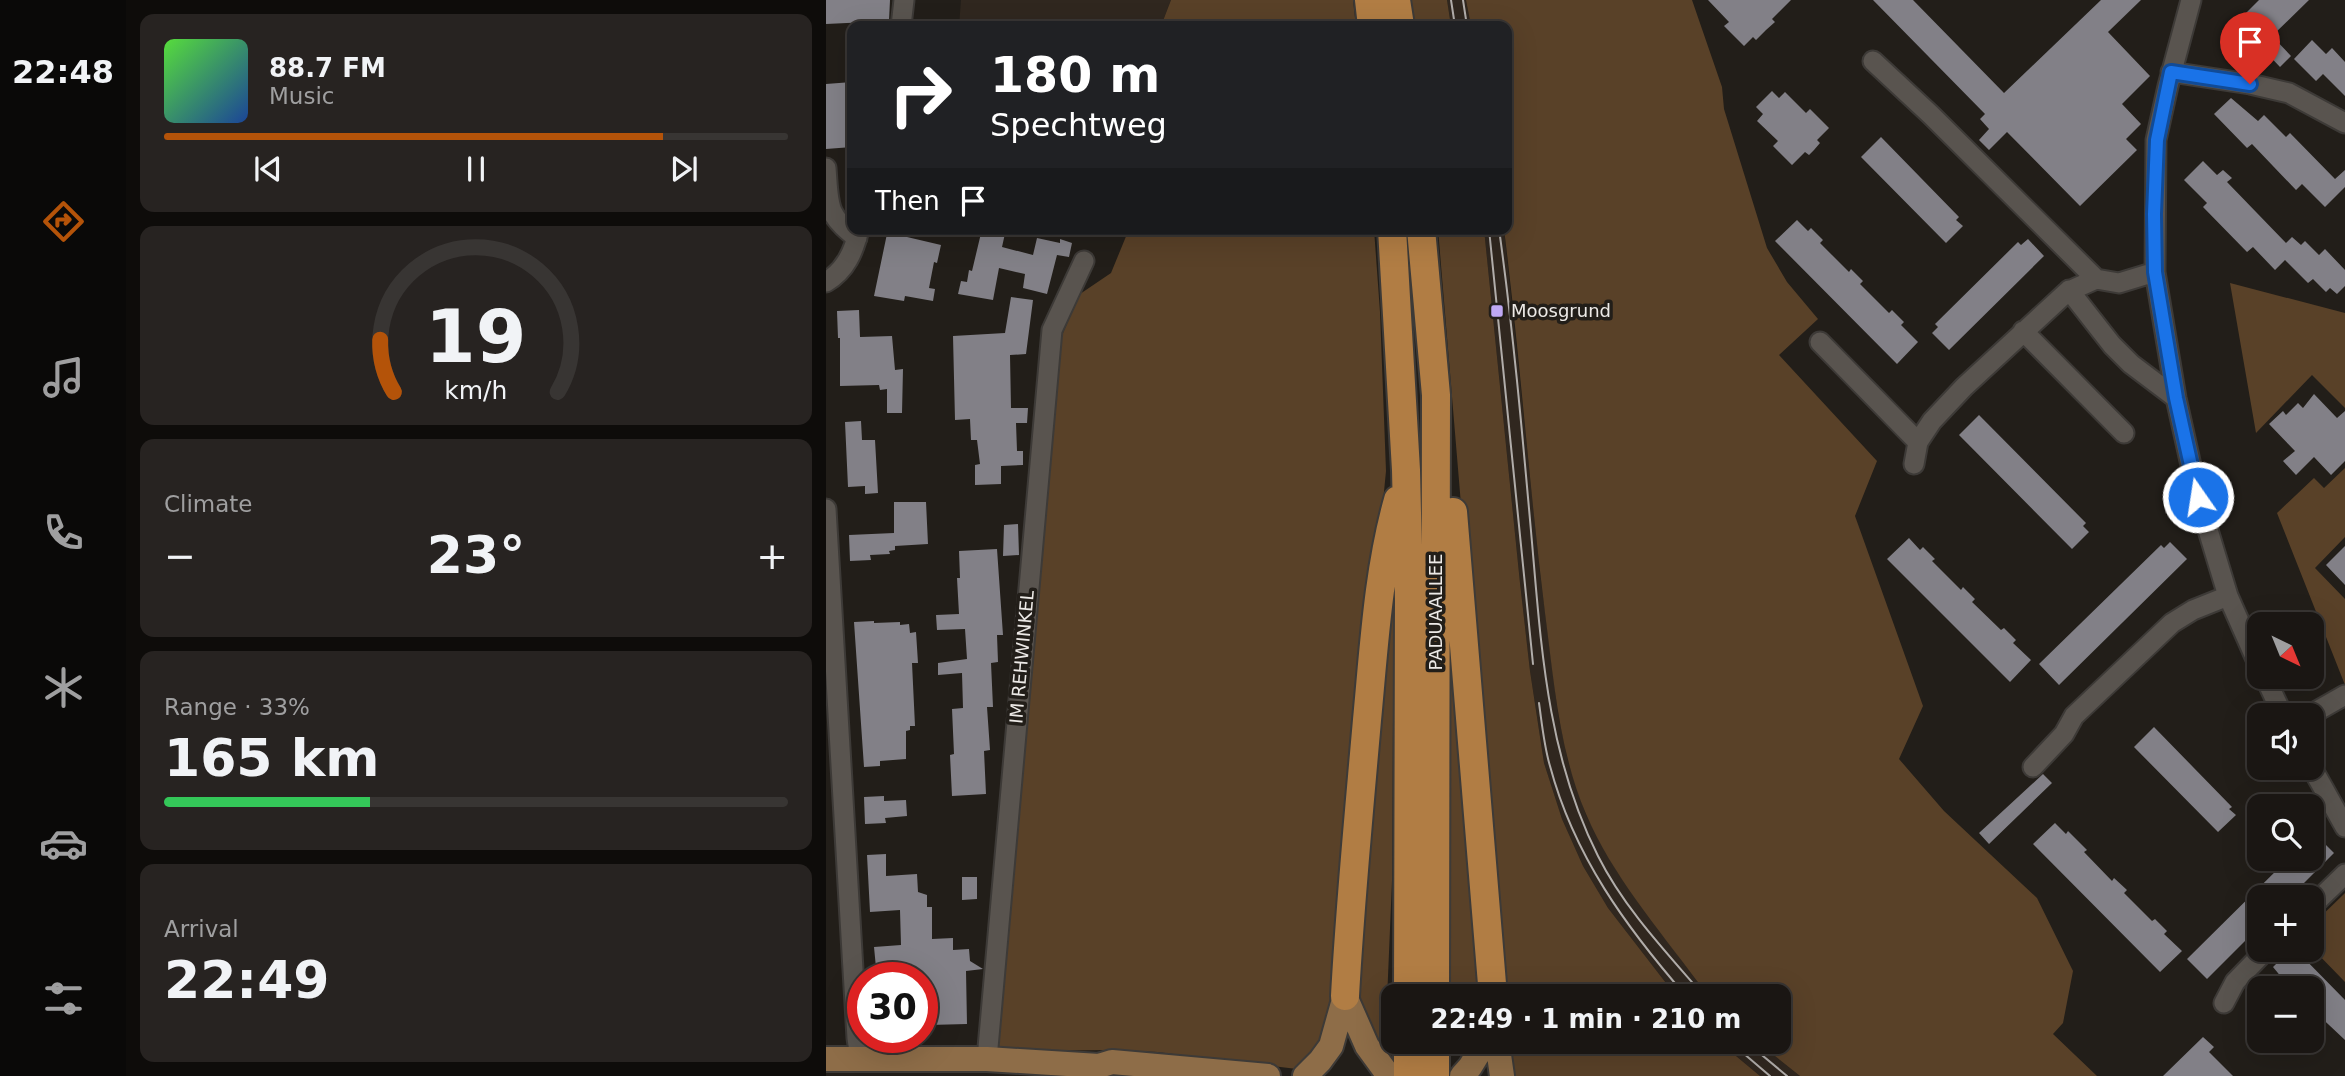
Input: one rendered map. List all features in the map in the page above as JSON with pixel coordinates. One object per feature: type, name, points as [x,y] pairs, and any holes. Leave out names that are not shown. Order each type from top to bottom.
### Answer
[{"type":"highway","points":[[1369,0],[1371,21]]},
{"type":"highway","points":[[1396,0],[1399,21]]},
{"type":"highway","name":"PADUAALLEE","points":[[1392,235],[1406,470],[1421,984]]},
{"type":"highway","name":"PADUAALLEE","points":[[1421,984],[1436,395],[1422,235]]},
{"type":"highway","points":[[1436,395],[1451,488],[1492,984]]},
{"type":"highway","points":[[1345,996],[1349,916],[1385,555],[1406,470]]},
{"type":"highway","points":[[1408,1054],[1408,1076]]},
{"type":"highway","points":[[1435,1054],[1435,1076]]},
{"type":"main road","points":[[1305,1076],[1331,1046],[1345,996]]},
{"type":"main road","points":[[1345,996],[1367,1046],[1389,1076]]},
{"type":"main road","points":[[1462,1076],[1478,1054]]},
{"type":"main road","points":[[1499,1054],[1502,1076]]},
{"type":"main road","points":[[826,1059],[860,1058],[920,1067],[987,1059],[1105,1071],[1112,1062],[1268,1076]]},
{"type":"street","points":[[902,21],[904,0]]},
{"type":"street","points":[[2191,0],[2171,72],[2157,140],[2155,272],[2176,398],[2198,497],[2228,596],[2247,639]]},
{"type":"street","points":[[1873,61],[2096,279]]},
{"type":"street","points":[[2171,72],[2289,93],[2345,123]]},
{"type":"street","points":[[826,168],[829,212],[847,229]]},
{"type":"street","points":[[826,282],[841,270],[851,256],[858,235]]},
{"type":"street","name":"IM REHWINKEL","points":[[987,1059],[1052,330],[1084,261]]},
{"type":"street","points":[[1914,464],[1918,442],[1931,421],[2069,290],[2096,279],[2119,283],[2155,272]]},
{"type":"street","points":[[2069,290],[2112,345],[2131,364],[2176,398]]},
{"type":"street","points":[[2023,331],[2124,433]]},
{"type":"street","points":[[1821,342],[1918,442]]},
{"type":"street","points":[[826,509],[860,1058]]},
{"type":"street","points":[[2033,767],[2064,734],[2074,716],[2172,623],[2193,610],[2228,596]]},
{"type":"street","points":[[2324,707],[2345,695]]},
{"type":"street","points":[[2319,780],[2345,827]]},
{"type":"street","points":[[2324,894],[2345,874]]},
{"type":"street","points":[[2224,1003],[2235,982],[2254,962]]},
{"type":"shaded area","points":[[961,0],[1171,0],[1163,21],[959,21]]},
{"type":"shaded area","points":[[1171,0],[1353,0],[1355,21],[1163,21]]},
{"type":"shaded area","points":[[1406,0],[1447,0],[1450,21],[1408,21]]},
{"type":"shaded area","points":[[1447,0],[1466,0],[1470,21],[1450,21]]},
{"type":"shaded area","points":[[1466,0],[1692,0],[1722,87],[1724,109],[1767,248],[1787,282],[1818,319],[1779,355],[1877,461],[1855,516],[1923,706],[1899,759],[1944,811],[2037,898],[2073,971],[2063,1023],[2053,1034],[2097,1076],[1800,1076],[1772,1054],[1791,1054],[1791,984],[1700,984],[1622,880],[1597,837],[1577,790],[1564,741],[1534,517],[1505,235],[1512,235],[1512,21],[1470,21]]},
{"type":"shaded area","points":[[1127,235],[1374,235],[1386,471],[1337,973],[1326,1044],[1297,1069],[1157,1052],[1009,1051],[997,1048],[1059,342],[1080,294],[1111,273]]},
{"type":"shaded area","points":[[1439,235],[1485,235],[1520,583],[1544,763],[1562,819],[1583,866],[1608,908],[1667,984],[1501,984]]},
{"type":"shaded area","points":[[1485,235],[1505,235],[1540,572],[1558,713],[1568,761],[1586,815],[1618,873],[1700,984],[1667,984],[1608,908],[1583,866],[1562,819],[1544,763],[1530,671]]},
{"type":"shaded area","points":[[2230,283],[2345,313],[2345,408],[2312,375],[2256,433]]},
{"type":"shaded area","points":[[2345,468],[2345,537],[2315,568],[2345,599],[2345,685],[2324,632],[2324,612],[2316,612],[2277,513],[2314,478],[2324,488]]},
{"type":"shaded area","points":[[1394,564],[1392,881],[1388,984],[1381,984],[1381,1054],[1369,1035],[1354,979]]},
{"type":"shaded area","points":[[1447,593],[1482,984],[1446,984]]},
{"type":"shaded area","points":[[2345,893],[2345,982],[2324,960],[2324,913]]},
{"type":"shaded area","points":[[1381,1054],[1389,1054],[1389,1066]]},
{"type":"shaded area","points":[[1507,1054],[1734,1054],[1760,1076],[1510,1076]]},
{"type":"shaded area","points":[[1734,1054],[1772,1054],[1800,1076],[1760,1076]]},
{"type":"building","points":[[826,0],[890,0],[889,21],[826,24]]},
{"type":"building","points":[[1708,0],[1791,0],[1772,19],[1775,22],[1756,40],[1753,37],[1744,46],[1724,26],[1729,22]]},
{"type":"building","points":[[1873,0],[1913,0],[2004,93],[2101,0],[2141,0],[2108,32],[2150,76],[2122,104],[2141,124],[2126,139],[2137,150],[2080,206],[2007,132],[1989,150],[1979,140],[1989,129],[1980,119],[1985,114]]},
{"type":"building","points":[[2259,0],[2309,0],[2272,36],[2291,56],[2280,67],[2261,47],[2247,61],[2223,36]]},
{"type":"building","points":[[2312,40],[2326,54],[2332,48],[2345,62],[2345,96],[2323,74],[2316,81],[2294,59]]},
{"type":"building","points":[[847,82],[847,147],[826,149],[826,84]]},
{"type":"building","points":[[1772,91],[1779,98],[1785,92],[1806,113],[1810,109],[1829,128],[1817,140],[1820,143],[1809,155],[1805,152],[1792,165],[1773,146],[1778,141],[1757,121],[1763,114],[1756,107]]},
{"type":"building","points":[[2231,98],[2258,121],[2264,115],[2286,137],[2290,133],[2335,179],[2345,170],[2345,187],[2325,207],[2302,184],[2296,190],[2252,144],[2247,148],[2214,114]]},
{"type":"building","points":[[1881,137],[1959,217],[1956,220],[1963,226],[1946,243],[1861,157]]},
{"type":"building","points":[[2203,161],[2217,175],[2223,170],[2232,178],[2227,182],[2286,243],[2292,237],[2301,245],[2305,241],[2319,255],[2325,249],[2345,270],[2345,286],[2337,294],[2330,288],[2326,292],[2313,279],[2308,283],[2285,260],[2275,270],[2253,247],[2247,252],[2203,207],[2207,203],[2184,180]]},
{"type":"building","points":[[1797,220],[1808,231],[1811,228],[1823,240],[1820,243],[1849,272],[1851,269],[1863,281],[1860,284],[1889,313],[1892,310],[1904,322],[1901,325],[1918,342],[1897,364],[1775,241]]},
{"type":"building","points":[[887,235],[908,235],[941,245],[937,263],[934,262],[929,288],[935,289],[933,301],[905,296],[904,301],[874,296]]},
{"type":"building","points":[[981,235],[1005,235],[1002,247],[1033,255],[1037,238],[1060,243],[1060,239],[1072,243],[1069,257],[1057,255],[1047,294],[1023,288],[1025,274],[999,268],[993,300],[958,294],[961,281],[967,282],[969,270],[972,271]]},
{"type":"building","points":[[2028,239],[2044,256],[1949,350],[1932,333],[1938,327],[1935,324],[2018,242],[2021,245]]},
{"type":"building","points":[[1011,297],[1033,300],[1026,354],[1010,355],[1011,408],[1028,408],[1027,423],[1016,423],[1017,451],[1023,451],[1023,465],[1001,466],[1001,484],[975,485],[975,465],[980,464],[977,440],[971,440],[970,419],[955,420],[953,336],[1005,333]]},
{"type":"building","points":[[859,310],[860,337],[892,336],[895,370],[903,369],[902,413],[887,413],[887,389],[880,390],[879,385],[840,386],[837,311]]},
{"type":"building","points":[[2314,394],[2337,418],[2345,411],[2345,461],[2331,475],[2314,457],[2296,475],[2283,461],[2295,451],[2269,424],[2283,411],[2286,415],[2298,403],[2303,408]]},
{"type":"building","points":[[1979,415],[2086,523],[2083,526],[2089,532],[2072,549],[1959,435]]},
{"type":"building","points":[[861,421],[862,440],[875,440],[878,493],[865,494],[865,486],[848,487],[845,422]]},
{"type":"building","points":[[894,502],[926,502],[928,544],[895,546],[895,550],[889,551],[890,554],[870,555],[871,560],[850,561],[849,535],[894,533]]},
{"type":"building","points":[[1018,524],[1019,555],[1003,556],[1004,525]]},
{"type":"building","points":[[1909,538],[1920,550],[1923,547],[1935,559],[1932,561],[1961,590],[1963,587],[1975,599],[1972,602],[2001,630],[2004,628],[2016,640],[2013,643],[2031,660],[2010,682],[1887,559]]},
{"type":"building","points":[[2170,542],[2187,559],[2059,685],[2039,664],[2161,545],[2164,548]]},
{"type":"building","points":[[2345,546],[2345,585],[2326,565]]},
{"type":"building","points":[[997,549],[1003,635],[997,635],[998,662],[991,663],[993,707],[987,707],[990,750],[984,751],[986,794],[952,796],[952,709],[963,708],[962,673],[938,675],[938,663],[967,659],[965,629],[937,630],[936,615],[959,614],[959,551]]},
{"type":"building","points":[[854,622],[909,624],[910,633],[916,632],[918,663],[912,663],[915,726],[910,726],[910,730],[906,731],[906,759],[880,761],[880,766],[864,767]]},
{"type":"building","points":[[2154,727],[2232,807],[2229,809],[2236,815],[2218,832],[2134,747]]},
{"type":"building","points":[[2043,774],[2052,783],[1989,844],[1979,833]]},
{"type":"building","points":[[884,796],[884,801],[906,800],[907,816],[885,818],[886,823],[865,824],[864,797]]},
{"type":"building","points":[[2055,823],[2066,834],[2068,831],[2087,850],[2084,852],[2112,881],[2114,878],[2127,890],[2124,893],[2152,921],[2155,919],[2167,931],[2164,934],[2182,951],[2160,972],[2033,844]]},
{"type":"building","points":[[2324,843],[2334,853],[2324,863]]},
{"type":"building","points":[[886,854],[886,876],[917,874],[918,892],[927,895],[927,907],[932,907],[932,939],[953,938],[953,950],[969,949],[970,961],[983,969],[966,971],[967,1024],[938,1025],[938,962],[875,962],[874,947],[901,945],[900,910],[870,912],[867,855]]},
{"type":"building","points":[[2276,871],[2316,871],[2302,885],[2262,885]]},
{"type":"building","points":[[962,877],[977,877],[977,899],[962,900]]},
{"type":"building","points":[[2247,900],[2247,939],[2207,979],[2187,959]]},
{"type":"building","points":[[2278,962],[2308,962],[2321,976],[2280,976],[2273,967]]},
{"type":"building","points":[[2324,979],[2345,1000],[2345,1040],[2324,1020]]},
{"type":"building","points":[[2203,1037],[2214,1047],[2209,1052],[2233,1076],[2163,1076]]},
{"type":"tram line","points":[[1451,0],[1454,21]]},
{"type":"tram line","points":[[1463,0],[1466,21]]},
{"type":"tram line","points":[[1490,235],[1533,664]]},
{"type":"tram line","points":[[1500,235],[1517,380],[1543,656],[1567,778],[1581,817],[1608,875],[1646,929],[1694,984]]},
{"type":"tram line","points":[[1539,703],[1550,766],[1573,830],[1604,889],[1643,944],[1676,984]]},
{"type":"tram line","points":[[1744,1054],[1770,1076]]},
{"type":"tram line","points":[[1761,1054],[1787,1076]]},
{"type":"place","name":"Moosgrund","points":[[1497,311]]},
{"type":"route","points":[[2198,497],[2176,398],[2155,272],[2157,140],[2171,72],[2250,84]]}]
